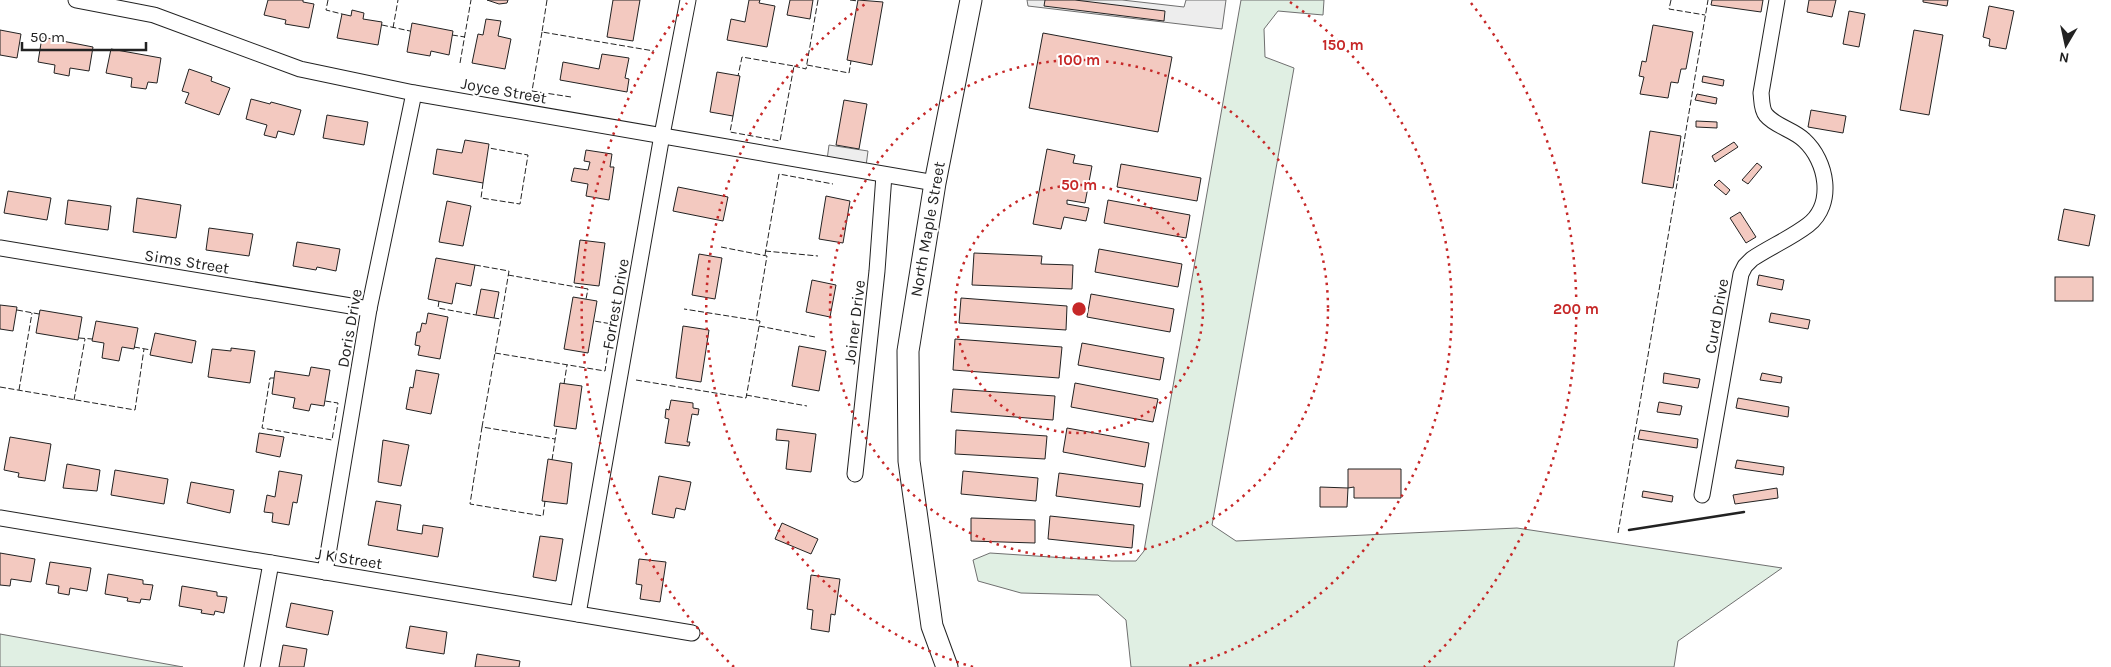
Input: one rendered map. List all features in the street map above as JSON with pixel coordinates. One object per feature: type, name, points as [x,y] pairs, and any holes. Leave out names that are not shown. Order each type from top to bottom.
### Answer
[{"type":"main road","name":"North Maple Street","points":[[947,667],[932,626],[909,461],[908,351],[935,183],[972,0]]},
{"type":"street","name":"Joyce Street","points":[[76,0],[154,15],[296,68],[414,93],[935,183]]},
{"type":"street","name":"Forrest Drive","points":[[578,614],[662,135],[688,0]]},
{"type":"street","name":"Curd Drive","points":[[1702,495],[1741,274],[1745,266],[1752,259],[1808,225],[1817,215],[1825,192],[1822,170],[1816,153],[1803,139],[1766,115],[1762,105],[1761,92],[1777,0]]},
{"type":"street","name":"Doris Drive","points":[[325,572],[369,309],[414,93]]},
{"type":"street","name":"Joiner Drive","points":[[855,474],[878,271],[884,175]]},
{"type":"street","name":"Sims Street","points":[[0,248],[369,309]]},
{"type":"street","name":"J K Street","points":[[0,518],[692,633]]},
{"type":"street","points":[[252,667],[271,563]]},
{"type":"green space","points":[[1241,0],[1324,0],[1323,15],[1278,11],[1264,29],[1265,57],[1294,68],[1212,525],[1236,541],[1517,528],[1782,568],[1678,641],[1674,667],[1131,667],[1126,620],[1098,595],[1021,593],[978,581],[973,560],[990,553],[1136,561],[1144,551]]},
{"type":"green space","points":[[0,634],[183,667],[0,667]]},
{"type":"shaded area","points":[[1027,0],[1122,0],[1184,7],[1186,0],[1226,0],[1222,29],[1028,6]]},
{"type":"shaded area","points":[[829,145],[868,151],[866,166],[827,160]]},
{"type":"building","points":[[268,0],[303,0],[303,2],[314,4],[309,28],[285,24],[286,20],[264,15]]},
{"type":"building","points":[[487,0],[508,0],[507,3],[499,4]]},
{"type":"building","points":[[613,0],[640,0],[633,41],[607,37]]},
{"type":"building","points":[[749,0],[760,0],[759,3],[775,6],[767,47],[727,40],[731,19],[745,22]]},
{"type":"building","points":[[790,0],[813,0],[810,19],[787,15]]},
{"type":"building","points":[[858,0],[883,2],[872,65],[847,60]]},
{"type":"building","points":[[1045,0],[1075,0],[1165,11],[1164,21],[1044,6]]},
{"type":"building","points":[[1712,0],[1763,0],[1761,12],[1711,5]]},
{"type":"building","points":[[1809,0],[1836,0],[1832,17],[1807,12]]},
{"type":"building","points":[[1923,0],[1948,0],[1947,6],[1923,2]]},
{"type":"building","points":[[1989,6],[2014,11],[2006,49],[1989,46],[1990,39],[1983,37]]},
{"type":"building","points":[[352,10],[364,13],[363,19],[382,22],[378,45],[337,38],[342,14],[351,16]]},
{"type":"building","points":[[1849,11],[1865,14],[1859,47],[1843,44]]},
{"type":"building","points":[[486,19],[501,21],[498,36],[511,39],[505,69],[472,63],[478,34],[483,35]]},
{"type":"building","points":[[412,23],[453,31],[449,55],[431,51],[430,56],[407,52]]},
{"type":"building","points":[[1653,25],[1693,32],[1686,69],[1681,69],[1678,83],[1671,82],[1668,98],[1640,94],[1644,77],[1639,76],[1642,61],[1646,62]]},
{"type":"building","points":[[0,30],[21,34],[17,58],[0,55]]},
{"type":"building","points":[[1914,30],[1943,35],[1929,115],[1900,110]]},
{"type":"building","points":[[1043,33],[1172,57],[1158,132],[1029,108]]},
{"type":"building","points":[[42,37],[93,47],[89,71],[70,68],[69,76],[54,73],[55,65],[38,62]]},
{"type":"building","points":[[111,49],[161,58],[157,83],[148,82],[146,89],[131,87],[132,78],[106,73]]},
{"type":"building","points":[[602,54],[629,58],[625,78],[629,79],[627,92],[560,80],[563,62],[599,69]]},
{"type":"building","points":[[189,69],[212,77],[211,81],[230,88],[219,115],[185,103],[189,93],[182,91]]},
{"type":"building","points":[[717,72],[740,76],[733,116],[710,112]]},
{"type":"building","points":[[1703,76],[1724,80],[1723,86],[1702,82]]},
{"type":"building","points":[[1697,94],[1717,98],[1716,104],[1695,100]]},
{"type":"building","points":[[251,99],[301,110],[294,135],[278,131],[276,138],[264,135],[267,125],[246,119]]},
{"type":"building","points":[[844,100],[867,104],[859,149],[836,145]]},
{"type":"building","points":[[1811,110],[1846,116],[1843,133],[1808,127]]},
{"type":"building","points":[[327,115],[368,122],[364,145],[323,138]]},
{"type":"building","points":[[1696,121],[1717,122],[1717,128],[1696,127]]},
{"type":"building","points":[[1650,131],[1681,136],[1673,188],[1642,183]]},
{"type":"building","points":[[465,140],[489,144],[483,183],[433,174],[437,149],[462,153]]},
{"type":"building","points":[[1734,142],[1738,147],[1715,162],[1712,156]]},
{"type":"building","points":[[1047,149],[1075,155],[1073,163],[1092,166],[1085,203],[1067,200],[1067,204],[1089,208],[1086,221],[1064,217],[1061,229],[1033,224]]},
{"type":"building","points":[[586,150],[612,154],[610,167],[614,167],[609,200],[586,196],[588,184],[571,181],[574,168],[588,170],[590,162],[584,161]]},
{"type":"building","points":[[1757,163],[1762,167],[1748,184],[1742,180]]},
{"type":"building","points":[[1121,164],[1201,178],[1197,201],[1117,187]]},
{"type":"building","points":[[1719,180],[1730,190],[1726,195],[1714,185]]},
{"type":"building","points":[[678,187],[728,197],[723,221],[673,211]]},
{"type":"building","points":[[8,191],[51,198],[47,220],[4,213]]},
{"type":"building","points":[[826,196],[850,201],[843,243],[819,239]]},
{"type":"building","points":[[137,198],[181,205],[176,238],[133,232]]},
{"type":"building","points":[[68,200],[111,206],[108,230],[65,224]]},
{"type":"building","points":[[1108,200],[1190,215],[1186,238],[1104,223]]},
{"type":"building","points":[[447,201],[471,206],[463,246],[439,242]]},
{"type":"building","points":[[2064,209],[2095,215],[2089,246],[2058,240]]},
{"type":"building","points":[[1740,212],[1756,237],[1746,243],[1730,218]]},
{"type":"building","points":[[209,228],[253,234],[249,256],[206,250]]},
{"type":"building","points":[[580,240],[605,243],[599,286],[574,283]]},
{"type":"building","points":[[297,242],[340,249],[336,271],[317,267],[316,270],[293,266]]},
{"type":"building","points":[[1099,249],[1182,264],[1178,287],[1095,272]]},
{"type":"building","points":[[974,253],[1042,256],[1041,264],[1073,265],[1072,289],[972,285]]},
{"type":"building","points":[[699,254],[722,258],[715,299],[692,295]]},
{"type":"building","points":[[436,258],[475,265],[471,286],[456,283],[452,304],[428,299]]},
{"type":"building","points":[[1759,275],[1784,280],[1782,290],[1757,285]]},
{"type":"building","points":[[2055,277],[2093,277],[2093,301],[2055,301]]},
{"type":"building","points":[[812,280],[836,285],[830,317],[806,312]]},
{"type":"building","points":[[481,289],[499,292],[494,318],[476,315]]},
{"type":"building","points":[[1091,294],[1174,309],[1170,332],[1087,317]]},
{"type":"building","points":[[573,297],[597,301],[588,353],[564,349]]},
{"type":"building","points":[[961,298],[1067,306],[1066,330],[959,323]]},
{"type":"building","points":[[0,305],[17,307],[13,331],[0,329]]},
{"type":"building","points":[[40,310],[82,317],[78,340],[36,333]]},
{"type":"building","points":[[428,313],[448,317],[440,359],[418,355],[420,346],[415,345],[417,332],[420,332],[422,323],[426,324]]},
{"type":"building","points":[[1771,313],[1810,320],[1808,329],[1769,322]]},
{"type":"building","points":[[96,321],[138,328],[134,349],[122,347],[119,361],[102,358],[104,343],[92,341]]},
{"type":"building","points":[[683,326],[709,330],[701,382],[676,378]]},
{"type":"building","points":[[155,333],[196,341],[192,363],[150,355]]},
{"type":"building","points":[[955,339],[1062,347],[1059,378],[953,370]]},
{"type":"building","points":[[1082,343],[1164,358],[1160,380],[1078,365]]},
{"type":"building","points":[[799,346],[826,351],[819,391],[792,386]]},
{"type":"building","points":[[231,348],[255,351],[250,383],[208,377],[212,349],[231,351]]},
{"type":"building","points":[[311,367],[330,370],[324,406],[311,404],[309,411],[293,408],[295,398],[272,394],[275,371],[309,376]]},
{"type":"building","points":[[416,370],[439,374],[431,414],[406,409],[410,387],[413,388]]},
{"type":"building","points":[[1664,373],[1700,379],[1698,388],[1663,383]]},
{"type":"building","points":[[1762,373],[1782,377],[1781,383],[1760,380]]},
{"type":"building","points":[[560,383],[582,386],[576,429],[554,426]]},
{"type":"building","points":[[1075,383],[1158,399],[1153,422],[1071,407]]},
{"type":"building","points":[[953,389],[1055,396],[1053,420],[951,412]]},
{"type":"building","points":[[1738,398],[1789,407],[1788,417],[1736,408]]},
{"type":"building","points":[[671,400],[693,403],[693,408],[699,409],[698,415],[692,414],[687,442],[690,442],[689,446],[665,443],[669,419],[665,418],[666,409],[669,410]]},
{"type":"building","points":[[1659,402],[1682,406],[1680,415],[1657,412]]},
{"type":"building","points":[[1067,428],[1149,443],[1145,467],[1063,452]]},
{"type":"building","points":[[777,429],[816,434],[811,472],[786,469],[789,441],[776,440]]},
{"type":"building","points":[[956,430],[1047,436],[1045,459],[955,454]]},
{"type":"building","points":[[1640,430],[1698,439],[1697,448],[1638,439]]},
{"type":"building","points":[[259,433],[284,437],[280,457],[256,452]]},
{"type":"building","points":[[10,437],[51,444],[45,481],[18,477],[19,473],[4,470]]},
{"type":"building","points":[[383,440],[409,445],[401,486],[378,482]]},
{"type":"building","points":[[548,459],[572,463],[567,504],[542,501]]},
{"type":"building","points":[[1737,460],[1784,467],[1783,475],[1735,468]]},
{"type":"building","points":[[67,464],[100,470],[97,491],[63,488]]},
{"type":"building","points":[[1348,469],[1401,469],[1401,498],[1354,498],[1354,487],[1348,488]]},
{"type":"building","points":[[115,470],[168,479],[164,504],[111,495]]},
{"type":"building","points":[[279,471],[302,475],[297,503],[293,502],[289,525],[272,522],[273,513],[264,512],[267,495],[275,497]]},
{"type":"building","points":[[963,471],[1038,478],[1036,501],[961,494]]},
{"type":"building","points":[[1059,473],[1143,484],[1140,507],[1056,496]]},
{"type":"building","points":[[659,476],[691,482],[685,510],[676,508],[674,518],[652,514]]},
{"type":"building","points":[[191,482],[234,490],[230,513],[187,503]]},
{"type":"building","points":[[1320,487],[1348,488],[1347,507],[1320,507]]},
{"type":"building","points":[[1777,488],[1778,498],[1735,504],[1733,495]]},
{"type":"building","points":[[1643,491],[1673,496],[1672,502],[1642,497]]},
{"type":"building","points":[[376,501],[401,505],[397,530],[422,534],[423,525],[443,528],[438,557],[368,545]]},
{"type":"building","points":[[1050,516],[1134,525],[1132,548],[1048,539]]},
{"type":"building","points":[[971,518],[1035,520],[1035,543],[971,541]]},
{"type":"building","points":[[782,523],[818,539],[811,554],[775,539]]},
{"type":"building","points":[[540,536],[563,539],[556,581],[533,577]]},
{"type":"building","points":[[0,553],[35,559],[31,582],[11,579],[10,586],[0,585]]},
{"type":"building","points":[[639,559],[666,562],[660,602],[640,599],[642,585],[636,584]]},
{"type":"building","points":[[50,562],[91,568],[87,591],[70,588],[69,595],[58,593],[59,586],[46,584]]},
{"type":"building","points":[[108,574],[143,580],[143,584],[153,585],[150,600],[141,599],[140,603],[127,601],[128,598],[105,594]]},
{"type":"building","points":[[811,575],[840,579],[835,615],[831,614],[829,632],[811,629],[813,610],[807,609]]},
{"type":"building","points":[[182,586],[217,592],[217,596],[227,597],[224,613],[215,611],[214,615],[201,613],[202,610],[179,606]]},
{"type":"building","points":[[291,603],[333,611],[328,635],[286,627]]},
{"type":"building","points":[[410,626],[447,632],[444,654],[406,648]]},
{"type":"building","points":[[283,645],[307,649],[304,667],[279,667]]},
{"type":"building","points":[[477,654],[520,661],[519,667],[475,667]]},
{"type":"fence","points":[[328,0],[326,10],[342,14]]},
{"type":"fence","points":[[393,28],[398,0]]},
{"type":"fence","points":[[460,63],[471,0]]},
{"type":"fence","points":[[547,0],[542,32],[654,51]]},
{"type":"fence","points":[[794,66],[806,69],[818,0]]},
{"type":"fence","points":[[850,0],[858,1]]},
{"type":"fence","points":[[1671,0],[1669,9],[1705,15]]},
{"type":"fence","points":[[1618,533],[1708,0]]},
{"type":"fence","points":[[382,25],[410,31]]},
{"type":"fence","points":[[542,32],[532,91],[571,97]]},
{"type":"fence","points":[[452,35],[465,37]]},
{"type":"fence","points":[[733,116],[730,132],[780,141],[794,66],[742,57],[738,76]]},
{"type":"fence","points":[[807,65],[849,73],[851,61]]},
{"type":"fence","points":[[483,183],[481,198],[520,204],[528,155],[489,148]]},
{"type":"fence","points":[[765,255],[779,174],[833,184]]},
{"type":"fence","points":[[721,247],[767,256],[756,321]]},
{"type":"fence","points":[[765,251],[818,256]]},
{"type":"fence","points":[[475,265],[509,271],[501,319],[494,318]]},
{"type":"fence","points":[[508,275],[588,289],[586,299]]},
{"type":"fence","points":[[439,301],[438,308],[476,315]]},
{"type":"fence","points":[[636,380],[746,398],[760,321],[684,309]]},
{"type":"fence","points":[[17,310],[39,314]]},
{"type":"fence","points":[[19,390],[32,313]]},
{"type":"fence","points":[[482,427],[501,319]]},
{"type":"fence","points":[[495,353],[605,371],[612,324],[594,321]]},
{"type":"fence","points":[[759,326],[815,337]]},
{"type":"fence","points":[[79,338],[92,339]]},
{"type":"fence","points":[[74,400],[85,339]]},
{"type":"fence","points":[[134,347],[151,350]]},
{"type":"fence","points":[[0,387],[135,410],[144,349]]},
{"type":"fence","points":[[564,384],[567,365]]},
{"type":"fence","points":[[274,378],[270,378],[262,428],[332,440],[338,403],[325,401]]},
{"type":"fence","points":[[746,395],[807,406]]},
{"type":"fence","points":[[545,501],[543,516],[470,504],[482,427],[555,439]]},
{"type":"fence","points":[[552,460],[557,427]]},
{"type":"wall","points":[[1629,530],[1744,512]]}]
